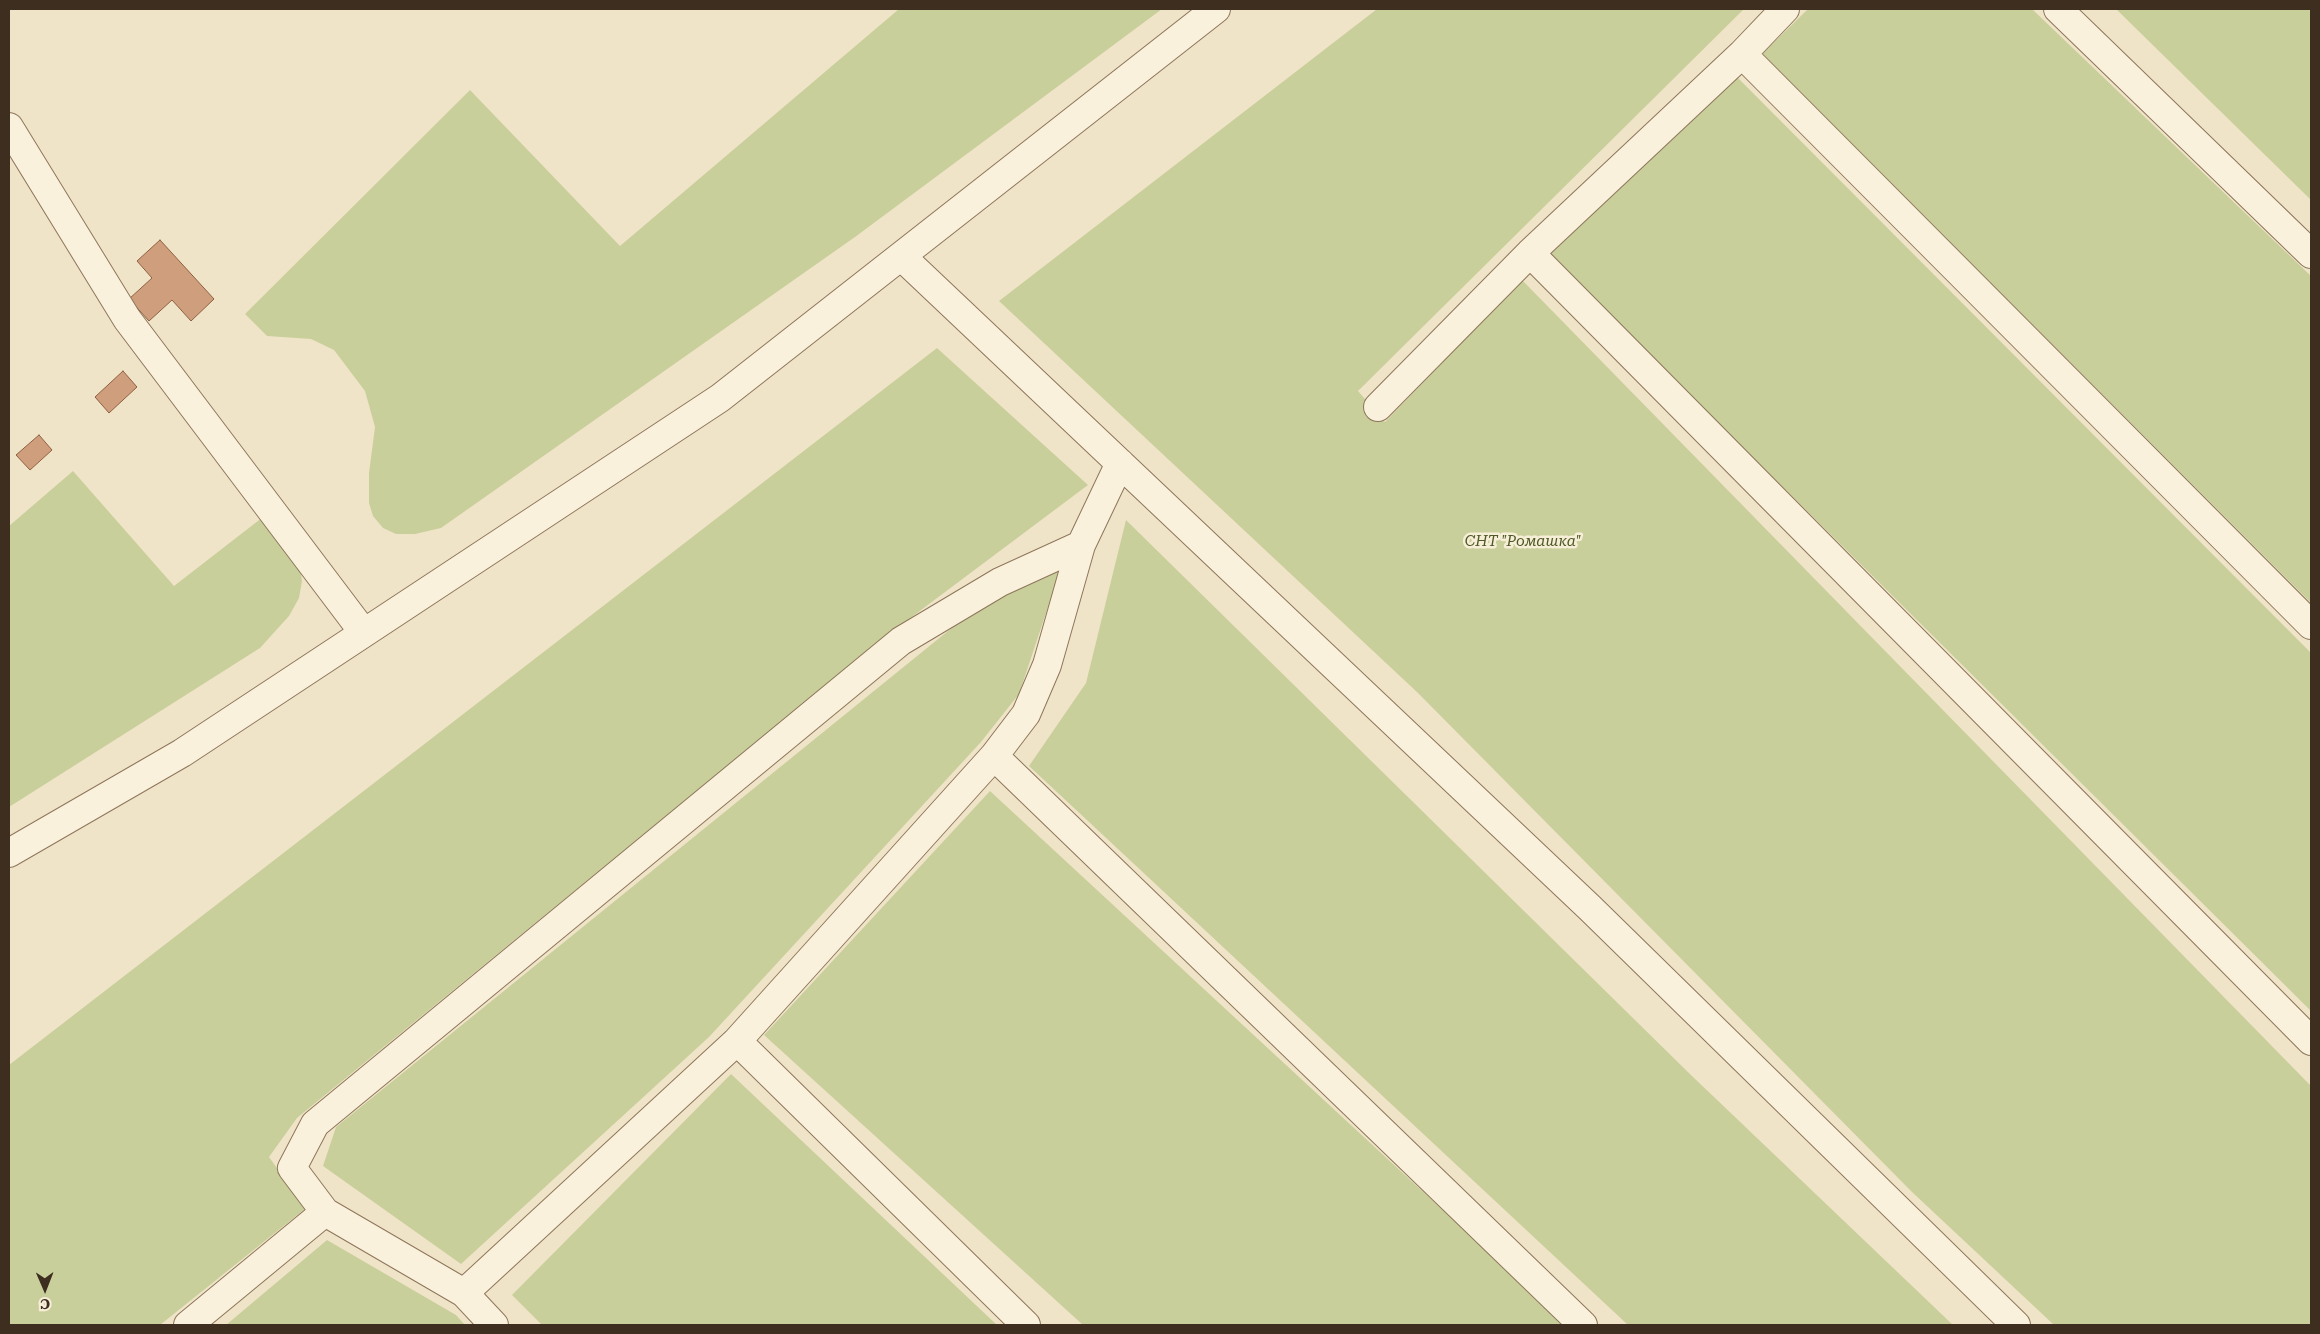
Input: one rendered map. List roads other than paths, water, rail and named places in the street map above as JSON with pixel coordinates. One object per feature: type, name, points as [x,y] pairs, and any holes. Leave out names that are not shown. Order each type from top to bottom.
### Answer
[{"type":"street","points":[[9,853],[182,753],[720,398],[1216,9]]},
{"type":"street","points":[[1378,407],[1530,253],[1742,54],[1785,9]]},
{"type":"street","points":[[2058,9],[2311,254]]},
{"type":"street","points":[[1742,54],[2311,625]]},
{"type":"street","points":[[11,135],[127,319],[364,633]]},
{"type":"street","points":[[1530,253],[2311,1041]]},
{"type":"street","points":[[901,256],[1590,908],[2016,1325]]},
{"type":"street","points":[[464,1293],[737,1041],[994,756],[1026,714],[1047,665],[1081,545],[1120,463]]},
{"type":"street","points":[[494,1325],[464,1293],[325,1212],[292,1168],[314,1124],[900,641],[1000,582],[1081,545]]},
{"type":"street","points":[[994,756],[1583,1325]]},
{"type":"street","points":[[737,1041],[1026,1325]]},
{"type":"street","points":[[188,1325],[325,1212]]},
{"type":"park label","name":"СНТ \"Ромашка\"","points":[[1523,542]]}]
